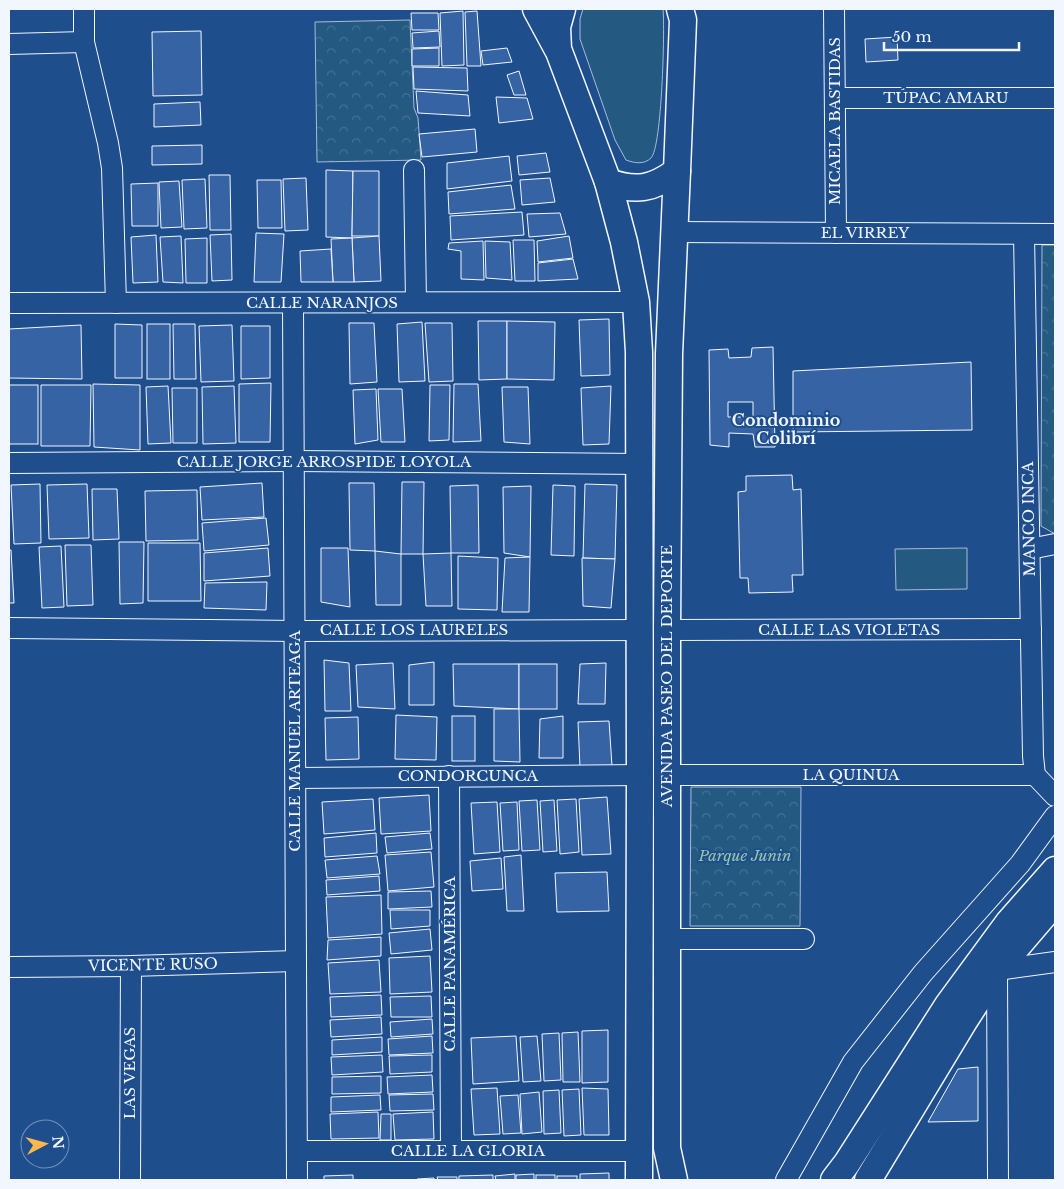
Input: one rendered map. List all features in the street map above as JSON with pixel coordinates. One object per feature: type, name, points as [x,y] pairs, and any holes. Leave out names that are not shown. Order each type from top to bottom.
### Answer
[{"type":"main road","points":[[536,9],[558,49]]},
{"type":"main road","points":[[558,49],[557,27],[562,9]]},
{"type":"main road","name":"AVENIDA PASEO DEL DEPORTE","points":[[674,1180],[667,1148],[667,630],[669,354],[682,12]]},
{"type":"main road","name":"AVENIDA PASEO DEL DEPORTE","points":[[558,49],[608,182],[624,242],[636,302],[639,352],[640,464],[639,1180]]},
{"type":"main road","points":[[608,182],[622,187],[637,188],[658,183],[677,171]]},
{"type":"main road","points":[[868,1180],[964,1021],[1010,922],[1055,870]]},
{"type":"main road","points":[[834,1180],[848,1162],[948,1005],[1055,902]]},
{"type":"street","points":[[84,9],[84,42],[108,143],[112,168],[116,303]]},
{"type":"street","name":"MICAELA BASTIDAS","points":[[834,9],[836,233]]},
{"type":"street","points":[[9,44],[84,42]]},
{"type":"street","name":"TÚPAC AMARU","points":[[836,98],[1055,98]]},
{"type":"street","points":[[414,170],[416,302]]},
{"type":"street","name":"EL VIRREY","points":[[674,232],[1055,234]]},
{"type":"street","name":"MANCO INCA","points":[[1024,234],[1035,775]]},
{"type":"street","name":"CALLE NARANJOS","points":[[9,303],[636,302]]},
{"type":"street","name":"CALLE MANUEL ARTEAGA","points":[[294,303],[297,1180]]},
{"type":"street","name":"CALLE JORGE ARROSPIDE LOYOLA","points":[[9,463],[294,461],[640,464]]},
{"type":"street","points":[[1030,549],[1055,544]]},
{"type":"street","name":"CALLE LOS LAURELES","points":[[9,628],[295,631],[639,630]]},
{"type":"street","name":"CALLE LAS VIOLETAS","points":[[667,630],[1031,629]]},
{"type":"street","name":"CONDORCUNCA","points":[[296,778],[640,775]]},
{"type":"street","name":"LA QUINUA","points":[[667,775],[1035,775]]},
{"type":"street","points":[[1035,775],[1055,796]]},
{"type":"street","name":"CALLE PANAMÉRICA","points":[[449,776],[452,1151]]},
{"type":"street","points":[[786,1180],[853,1062],[923,973],[1020,864],[1055,816]]},
{"type":"street","points":[[667,939],[804,939]]},
{"type":"street","name":"VICENTE RUSO","points":[[9,966],[130,966],[296,961]]},
{"type":"street","points":[[998,1180],[990,964],[1055,962]]},
{"type":"street","name":"LAS VEGAS","points":[[130,966],[130,1180]]},
{"type":"street","name":"CALLE LA GLORIA","points":[[297,1151],[638,1151]]},
{"type":"green space","points":[[583,9],[663,9],[664,39],[658,133],[651,158],[645,162],[636,163],[626,160],[615,140],[580,39],[580,19]]},
{"type":"green space","points":[[410,20],[414,108],[418,118],[421,160],[317,162],[315,22]]},
{"type":"green space","points":[[1042,245],[1055,245],[1055,534],[1041,526]]},
{"type":"green space","points":[[967,548],[967,589],[896,590],[895,549]]},
{"type":"green space","name":"Parque Junin","points":[[691,787],[801,787],[800,926],[690,926]]},
{"type":"building","points":[[463,11],[464,65],[442,66],[440,13]]},
{"type":"building","points":[[477,11],[481,66],[467,66],[465,12]]},
{"type":"building","points":[[411,13],[438,13],[439,30],[412,30]]},
{"type":"building","points":[[201,31],[202,95],[153,96],[152,32]]},
{"type":"building","points":[[439,31],[440,47],[413,48],[412,33]]},
{"type":"building","points":[[897,37],[898,60],[866,62],[865,39]]},
{"type":"building","points":[[439,48],[439,66],[412,66],[412,49]]},
{"type":"building","points":[[507,48],[512,62],[483,65],[481,51]]},
{"type":"building","points":[[413,67],[467,68],[468,91],[414,89]]},
{"type":"building","points":[[519,71],[526,95],[514,95],[507,75]]},
{"type":"building","points":[[416,91],[468,95],[470,116],[418,113]]},
{"type":"building","points":[[496,97],[527,98],[533,119],[499,123]]},
{"type":"building","points":[[200,102],[201,125],[154,127],[154,104]]},
{"type":"building","points":[[475,129],[477,152],[422,157],[419,134]]},
{"type":"building","points":[[202,145],[202,164],[152,165],[152,146]]},
{"type":"building","points":[[546,153],[550,172],[519,175],[517,156]]},
{"type":"building","points":[[509,156],[512,181],[447,189],[447,163]]},
{"type":"building","points":[[326,170],[353,171],[352,238],[326,237]]},
{"type":"building","points":[[353,171],[379,171],[379,236],[352,236]]},
{"type":"building","points":[[209,175],[230,175],[231,230],[210,230]]},
{"type":"building","points":[[306,178],[308,230],[285,231],[283,179]]},
{"type":"building","points":[[550,178],[555,202],[522,205],[520,180]]},
{"type":"building","points":[[205,179],[207,228],[184,229],[182,180]]},
{"type":"building","points":[[257,180],[281,180],[282,228],[258,228]]},
{"type":"building","points":[[179,181],[182,227],[161,228],[159,182]]},
{"type":"building","points":[[158,183],[158,226],[132,226],[131,184]]},
{"type":"building","points":[[511,185],[515,209],[449,214],[448,192]]},
{"type":"building","points":[[522,212],[524,235],[451,240],[450,216]]},
{"type":"building","points":[[560,213],[566,234],[529,237],[527,214]]},
{"type":"building","points":[[256,233],[284,234],[281,282],[254,282]]},
{"type":"building","points":[[231,234],[232,280],[212,281],[210,235]]},
{"type":"building","points":[[156,235],[158,282],[133,283],[131,237]]},
{"type":"building","points":[[181,236],[183,283],[163,282],[160,237]]},
{"type":"building","points":[[379,236],[381,281],[354,282],[352,238]]},
{"type":"building","points":[[569,236],[573,258],[538,262],[537,241]]},
{"type":"building","points":[[207,238],[207,283],[186,283],[185,239]]},
{"type":"building","points":[[352,238],[354,282],[333,282],[331,239]]},
{"type":"building","points":[[513,240],[534,240],[535,281],[515,281]]},
{"type":"building","points":[[483,241],[484,280],[461,279],[461,251],[448,249],[449,243]]},
{"type":"building","points":[[485,241],[510,242],[512,280],[486,278]]},
{"type":"building","points":[[331,249],[333,282],[301,282],[300,251]]},
{"type":"building","points":[[573,259],[578,279],[538,281],[538,263]]},
{"type":"building","points":[[609,319],[610,375],[581,376],[579,320]]},
{"type":"building","points":[[478,321],[507,321],[507,379],[479,380]]},
{"type":"building","points":[[507,321],[555,322],[554,380],[507,379]]},
{"type":"building","points":[[422,322],[425,381],[399,382],[397,324]]},
{"type":"building","points":[[349,323],[374,323],[377,382],[350,384]]},
{"type":"building","points":[[425,323],[452,323],[453,381],[429,382]]},
{"type":"building","points":[[115,324],[142,325],[142,378],[115,378]]},
{"type":"building","points":[[147,324],[170,324],[170,379],[147,379]]},
{"type":"building","points":[[173,324],[195,324],[196,379],[174,379]]},
{"type":"building","points":[[81,325],[82,379],[9,378],[9,329]]},
{"type":"building","points":[[232,325],[234,381],[201,382],[199,326]]},
{"type":"building","points":[[241,326],[270,326],[270,378],[241,379]]},
{"type":"building","points":[[773,347],[775,447],[755,447],[753,434],[729,433],[729,447],[710,445],[709,350],[728,349],[729,358],[751,357],[752,348]],"holes":[[[728,402],[753,402],[753,417],[728,417]]]},
{"type":"building","points":[[971,362],[972,430],[793,432],[793,371]]},
{"type":"building","points":[[271,383],[270,442],[239,442],[239,384]]},
{"type":"building","points":[[93,384],[140,385],[140,450],[94,447]]},
{"type":"building","points":[[454,384],[478,384],[481,441],[453,442]]},
{"type":"building","points":[[9,385],[38,385],[38,444],[9,444]]},
{"type":"building","points":[[41,385],[91,385],[90,446],[41,446]]},
{"type":"building","points":[[430,385],[450,385],[449,440],[429,441]]},
{"type":"building","points":[[168,386],[171,443],[148,444],[146,387]]},
{"type":"building","points":[[234,386],[236,443],[203,444],[202,387]]},
{"type":"building","points":[[611,386],[609,444],[583,445],[581,388]]},
{"type":"building","points":[[502,387],[528,387],[530,444],[504,442]]},
{"type":"building","points":[[172,388],[197,388],[197,443],[173,443]]},
{"type":"building","points":[[376,389],[378,440],[355,444],[353,390]]},
{"type":"building","points":[[378,389],[402,389],[405,442],[381,442]]},
{"type":"building","points":[[792,475],[793,490],[801,489],[803,575],[792,575],[793,592],[749,593],[748,578],[740,578],[738,492],[746,491],[746,476]]},
{"type":"building","points":[[402,482],[424,482],[423,554],[401,554]]},
{"type":"building","points":[[262,483],[264,517],[202,520],[200,487]]},
{"type":"building","points":[[349,483],[374,483],[375,551],[350,550]]},
{"type":"building","points":[[40,484],[41,543],[14,544],[11,485]]},
{"type":"building","points":[[87,484],[89,538],[49,539],[47,485]]},
{"type":"building","points":[[585,484],[617,485],[615,559],[583,558]]},
{"type":"building","points":[[478,485],[479,553],[451,553],[450,486]]},
{"type":"building","points":[[553,485],[575,486],[574,556],[551,555]]},
{"type":"building","points":[[531,486],[530,557],[504,553],[503,487]]},
{"type":"building","points":[[92,489],[117,489],[119,539],[93,540]]},
{"type":"building","points":[[197,490],[198,540],[146,541],[145,491]]},
{"type":"building","points":[[266,518],[269,545],[204,551],[202,523]]},
{"type":"building","points":[[119,542],[144,542],[143,603],[120,604]]},
{"type":"building","points":[[148,543],[200,543],[201,601],[148,601]]},
{"type":"building","points":[[65,545],[91,545],[93,605],[67,606]]},
{"type":"building","points":[[61,546],[64,607],[42,608],[39,547]]},
{"type":"building","points":[[268,548],[270,576],[204,581],[204,553]]},
{"type":"building","points":[[321,548],[348,548],[350,607],[321,602]]},
{"type":"building","points":[[9,550],[11,550],[14,603],[9,603]]},
{"type":"building","points":[[375,551],[401,554],[401,605],[376,605]]},
{"type":"building","points":[[451,553],[452,606],[426,606],[423,554]]},
{"type":"building","points":[[458,556],[498,558],[497,610],[458,609]]},
{"type":"building","points":[[530,557],[529,612],[502,612],[505,558]]},
{"type":"building","points":[[582,558],[615,559],[611,608],[583,606]]},
{"type":"building","points":[[267,582],[266,610],[204,608],[205,583]]},
{"type":"building","points":[[324,660],[349,663],[351,711],[325,711]]},
{"type":"building","points":[[434,662],[434,705],[409,705],[409,665]]},
{"type":"building","points":[[393,663],[395,709],[358,707],[356,665]]},
{"type":"building","points":[[606,663],[605,704],[578,704],[580,664]]},
{"type":"building","points":[[453,664],[519,664],[519,709],[454,706]]},
{"type":"building","points":[[519,664],[557,664],[557,709],[519,709]]},
{"type":"building","points":[[494,709],[519,709],[520,762],[494,761]]},
{"type":"building","points":[[396,715],[437,717],[436,760],[395,759]]},
{"type":"building","points":[[452,716],[475,716],[475,761],[452,761]]},
{"type":"building","points":[[563,716],[563,758],[539,758],[540,719]]},
{"type":"building","points":[[358,717],[359,759],[326,760],[325,718]]},
{"type":"building","points":[[609,721],[612,766],[580,767],[578,722]]},
{"type":"building","points":[[429,795],[431,831],[381,834],[379,798]]},
{"type":"building","points":[[607,797],[611,854],[582,855],[579,799]]},
{"type":"building","points":[[373,799],[375,830],[324,834],[322,802]]},
{"type":"building","points":[[576,799],[579,852],[560,854],[557,800]]},
{"type":"building","points":[[537,800],[540,850],[522,851],[519,801]]},
{"type":"building","points":[[554,800],[557,851],[543,852],[540,801]]},
{"type":"building","points":[[497,802],[500,852],[474,854],[471,803]]},
{"type":"building","points":[[517,802],[519,850],[503,851],[500,803]]},
{"type":"building","points":[[376,833],[377,853],[325,857],[324,838]]},
{"type":"building","points":[[430,833],[432,849],[387,853],[385,837]]},
{"type":"building","points":[[431,852],[434,887],[388,891],[385,855]]},
{"type":"building","points":[[521,855],[524,911],[507,911],[504,857]]},
{"type":"building","points":[[377,856],[380,874],[327,878],[325,860]]},
{"type":"building","points":[[501,858],[503,889],[472,891],[470,861]]},
{"type":"building","points":[[607,872],[609,911],[557,912],[555,873]]},
{"type":"building","points":[[379,876],[380,891],[327,895],[326,880]]},
{"type":"building","points":[[431,891],[432,907],[388,909],[388,892]]},
{"type":"building","points":[[381,895],[382,934],[328,938],[326,897]]},
{"type":"building","points":[[390,910],[430,910],[430,926],[391,929]]},
{"type":"building","points":[[430,929],[432,950],[391,954],[389,933]]},
{"type":"building","points":[[381,937],[381,956],[327,960],[328,940]]},
{"type":"building","points":[[430,956],[432,992],[390,994],[389,958]]},
{"type":"building","points":[[379,960],[381,992],[330,994],[328,963]]},
{"type":"building","points":[[381,995],[382,1015],[331,1017],[330,997]]},
{"type":"building","points":[[431,996],[432,1017],[391,1017],[390,997]]},
{"type":"building","points":[[381,1017],[382,1034],[331,1037],[330,1020]]},
{"type":"building","points":[[432,1019],[433,1034],[391,1037],[390,1022]]},
{"type":"building","points":[[608,1030],[608,1082],[582,1083],[582,1031]]},
{"type":"building","points":[[578,1032],[580,1082],[563,1082],[562,1033]]},
{"type":"building","points":[[559,1033],[561,1080],[544,1081],[542,1034]]},
{"type":"building","points":[[432,1036],[433,1053],[389,1055],[388,1039]]},
{"type":"building","points":[[516,1036],[519,1081],[473,1084],[471,1038]]},
{"type":"building","points":[[537,1036],[541,1081],[523,1082],[520,1037]]},
{"type":"building","points":[[382,1037],[382,1052],[332,1055],[332,1040]]},
{"type":"building","points":[[382,1055],[383,1072],[332,1075],[331,1057]]},
{"type":"building","points":[[432,1055],[432,1072],[390,1074],[389,1056]]},
{"type":"building","points":[[978,1067],[978,1121],[928,1122],[958,1069]]},
{"type":"building","points":[[432,1075],[433,1092],[388,1094],[387,1077]]},
{"type":"building","points":[[381,1076],[381,1093],[332,1094],[332,1077]]},
{"type":"building","points":[[497,1088],[500,1134],[474,1135],[471,1089]]},
{"type":"building","points":[[582,1088],[608,1089],[609,1135],[584,1135]]},
{"type":"building","points":[[579,1089],[581,1135],[564,1136],[562,1090]]},
{"type":"building","points":[[559,1090],[561,1133],[544,1134],[543,1091]]},
{"type":"building","points":[[539,1092],[542,1132],[522,1134],[520,1094]]},
{"type":"building","points":[[433,1094],[434,1110],[390,1111],[389,1095]]},
{"type":"building","points":[[380,1095],[381,1110],[331,1112],[331,1097]]},
{"type":"building","points":[[518,1095],[521,1133],[503,1134],[500,1096]]},
{"type":"building","points":[[378,1112],[379,1138],[331,1139],[330,1114]]},
{"type":"building","points":[[433,1112],[434,1139],[395,1140],[393,1114]]},
{"type":"building","points":[[381,1114],[391,1114],[391,1140],[380,1140]]},
{"type":"building","points":[[609,1173],[609,1180],[580,1180],[580,1174]]},
{"type":"building","points":[[515,1174],[515,1180],[496,1180],[495,1176]]},
{"type":"building","points":[[534,1174],[534,1180],[516,1180],[516,1175]]},
{"type":"building","points":[[353,1175],[353,1180],[324,1180],[324,1176]]},
{"type":"building","points":[[493,1175],[493,1180],[459,1180],[459,1176]]},
{"type":"building","points":[[536,1175],[555,1175],[555,1180],[536,1180]]},
{"type":"building","points":[[557,1176],[577,1176],[577,1180],[557,1180]]},
{"type":"building","points":[[437,1177],[457,1177],[457,1180],[438,1180]]},
{"type":"building","points":[[434,1178],[434,1180],[417,1180],[417,1179]]},
{"type":"district","name":"Condominio Colibrí","points":[[786,429]]}]
